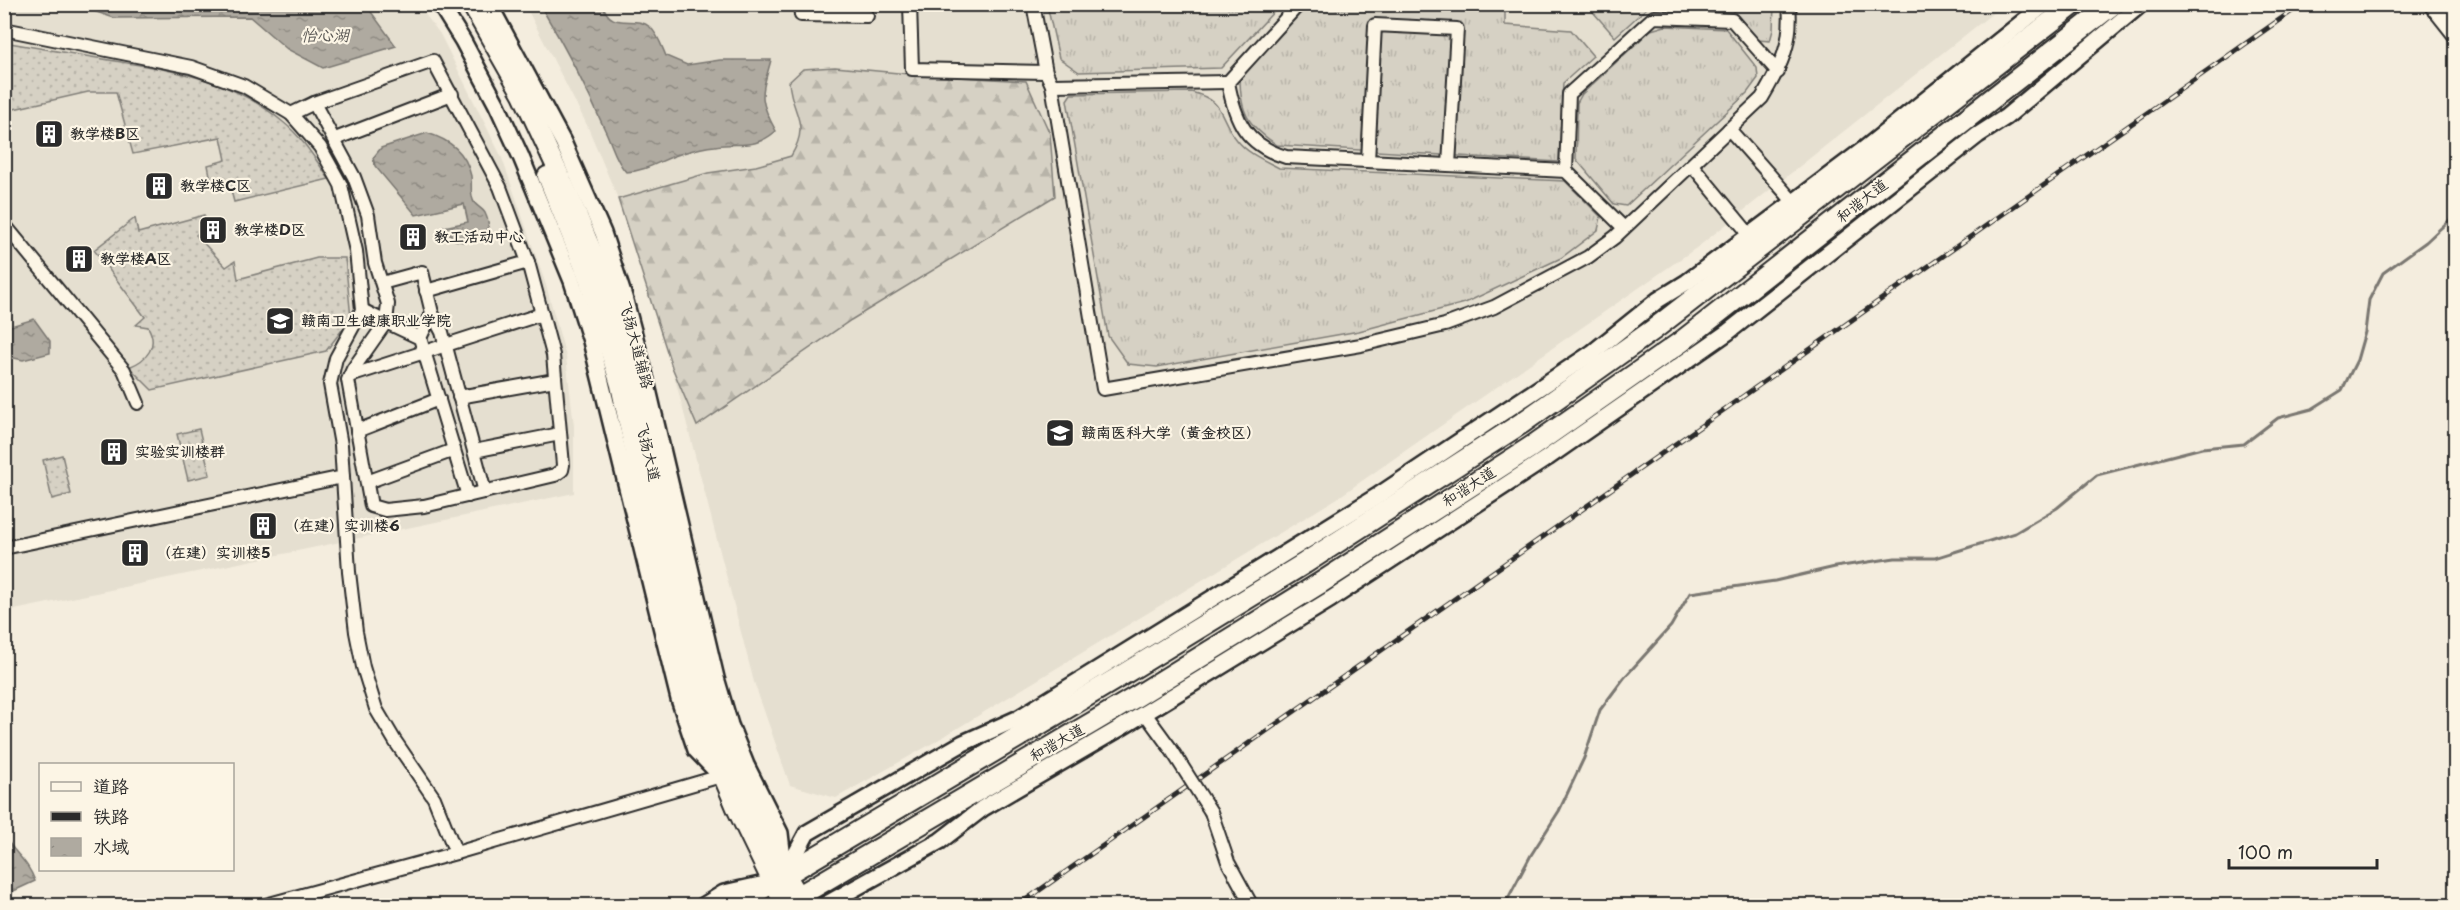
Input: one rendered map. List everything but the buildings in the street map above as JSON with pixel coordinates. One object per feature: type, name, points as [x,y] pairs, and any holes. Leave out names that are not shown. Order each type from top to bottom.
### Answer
[{"type":"highway","name":"和谐大道","points":[[733,906],[1119,677],[1305,563],[1522,423],[1653,330],[1755,241],[2074,4]]},
{"type":"highway","name":"和谐大道","points":[[792,903],[928,818],[1144,692],[1322,582],[1531,447],[1681,342],[2113,4]]},
{"type":"main road","name":"飞扬大道","points":[[458,4],[512,100],[568,225],[587,275],[620,385],[646,505],[690,685],[705,734],[721,776],[792,903]]},
{"type":"main road","name":"飞扬大道","points":[[471,4],[522,94],[569,195],[601,272],[626,353],[704,685],[717,730],[779,878]]},
{"type":"main road","points":[[2433,4],[2456,33]]},
{"type":"main road","points":[[2452,4],[2456,9]]},
{"type":"street","points":[[262,906],[456,853],[721,776],[696,750],[679,699],[591,341],[569,271],[522,157],[497,105],[463,41],[440,4]]},
{"type":"street","name":"飞扬大道辅路","points":[[489,4],[563,142],[603,233],[624,297],[643,369],[727,716],[761,798],[780,833],[779,878]]},
{"type":"street","points":[[800,4],[801,15],[867,16]]},
{"type":"street","points":[[910,4],[912,69],[1046,72]]},
{"type":"street","points":[[1033,4],[1046,72],[1052,85],[1103,389],[1360,345],[1445,325],[1494,307],[1588,257],[1624,228],[1762,99],[1778,72],[1788,48],[1791,22],[1789,4]]},
{"type":"street","points":[[1052,85],[1228,82],[1299,4]]},
{"type":"street","points":[[1729,129],[1799,208],[1863,150],[2045,4]]},
{"type":"street","points":[[823,906],[940,841],[983,808],[1122,727],[1331,599],[1547,458],[1728,332],[1978,135],[2006,117],[2141,4]]},
{"type":"street","points":[[1566,171],[1569,94],[1654,17],[1732,20],[1778,72]]},
{"type":"street","points":[[1368,161],[1375,25],[1457,29],[1449,165]]},
{"type":"street","points":[[4,29],[191,67],[244,86],[291,114],[320,147],[341,185],[356,250],[362,310],[336,358],[330,384],[341,444],[349,572],[356,632],[363,667],[376,709],[434,798],[456,853]]},
{"type":"street","points":[[291,114],[314,103],[433,61],[500,187],[528,262],[553,355],[563,465],[562,470],[555,475],[424,506],[385,510],[371,506],[348,380],[386,322],[388,304],[375,263],[368,215],[354,177],[314,103]]},
{"type":"street","points":[[1228,82],[1234,113],[1244,129],[1260,147],[1286,157],[1566,171],[1624,228]]},
{"type":"street","points":[[335,140],[452,94]]},
{"type":"street","points":[[563,142],[569,195]]},
{"type":"street","points":[[780,833],[793,835],[807,833],[963,743],[1019,718],[1376,497],[1592,353],[1658,300],[1755,241],[1692,165]]},
{"type":"street","points":[[4,225],[124,370],[138,403]]},
{"type":"street","points":[[568,225],[569,271]]},
{"type":"street","points":[[426,291],[528,262]]},
{"type":"street","points":[[382,283],[422,272],[432,313],[446,345],[485,492]]},
{"type":"street","points":[[601,272],[624,297]]},
{"type":"street","points":[[362,310],[420,338]]},
{"type":"street","points":[[432,313],[420,338],[468,496]]},
{"type":"street","points":[[350,376],[542,314]]},
{"type":"street","points":[[591,341],[620,385]]},
{"type":"street","points":[[640,418],[643,369]]},
{"type":"street","points":[[459,397],[555,380]]},
{"type":"street","points":[[357,431],[439,399]]},
{"type":"street","points":[[474,451],[560,434]]},
{"type":"street","points":[[367,482],[454,450]]},
{"type":"street","points":[[4,548],[343,477]]},
{"type":"street","points":[[1144,712],[1171,749],[1211,812],[1228,862],[1252,906]]},
{"type":"street","points":[[703,906],[724,893],[779,878],[807,833]]},
{"type":"shaded area","name":"赣南卫生健康职业学院","points":[[5,5],[418,5],[440,34],[502,158],[546,285],[566,357],[574,426],[574,493],[5,612]]},
{"type":"shaded area","name":"赣南医科大学（黄金校区）","points":[[525,5],[2003,5],[1699,246],[1336,499],[933,743],[836,798],[790,785],[754,682],[672,367],[618,199],[587,125]]},
{"type":"green space","points":[[1047,4],[1280,5],[1221,68],[1079,72],[1059,58]]},
{"type":"green space","points":[[1308,5],[1505,5],[1505,25],[1571,30],[1593,56],[1563,83],[1559,162],[1277,145],[1259,131],[1247,117],[1240,89],[1240,77]]},
{"type":"green space","points":[[1593,5],[1774,5],[1773,30],[1770,41],[1758,40],[1733,10],[1648,7],[1615,37],[1593,12]]},
{"type":"green space","points":[[1665,26],[1726,29],[1757,68],[1758,78],[1747,93],[1626,206],[1614,204],[1576,159],[1577,103],[1582,94],[1651,30]]},
{"type":"green space","points":[[4,42],[156,68],[201,78],[222,86],[263,107],[290,128],[329,179],[234,202],[229,183],[212,186],[208,165],[226,160],[221,137],[133,154],[116,92],[88,92],[5,111]]},
{"type":"green space","points":[[835,67],[1026,81],[1050,134],[1055,196],[851,320],[697,426],[672,367],[618,199],[708,173],[756,166],[791,156],[800,135],[800,127],[789,82],[803,69]]},
{"type":"green space","points":[[1191,92],[1211,100],[1216,105],[1237,140],[1246,149],[1279,168],[1565,181],[1601,217],[1598,230],[1561,258],[1465,303],[1359,331],[1157,367],[1128,364],[1108,336],[1067,100],[1071,94]]},
{"type":"green space","points":[[204,215],[207,224],[196,235],[226,267],[235,261],[238,279],[317,258],[345,258],[351,318],[326,351],[152,390],[129,367],[149,352],[152,346],[151,334],[148,327],[136,325],[145,317],[94,250],[135,218],[138,233]]},
{"type":"green space","points":[[199,429],[210,475],[188,480],[177,434]]},
{"type":"green space","points":[[62,455],[71,494],[52,499],[43,460]]},
{"type":"water","name":"怡心湖","points":[[76,5],[366,5],[396,46],[323,68],[287,49],[250,17],[114,18]]},
{"type":"water","points":[[540,5],[603,5],[611,18],[644,23],[650,27],[658,37],[666,56],[687,65],[720,60],[771,60],[763,96],[766,110],[776,131],[754,143],[711,146],[675,155],[648,167],[626,172],[616,157],[574,66]]},
{"type":"water","points":[[427,133],[443,139],[456,148],[469,168],[473,200],[485,213],[488,222],[486,234],[476,241],[455,240],[444,227],[468,222],[464,204],[416,215],[375,166],[373,158],[381,148]]},
{"type":"water","points":[[34,319],[50,341],[50,353],[23,360],[5,356],[5,325],[11,326]]},
{"type":"water","points":[[4,835],[28,867],[35,881],[5,895]]},
{"type":"waterway","points":[[1504,906],[1531,855],[1559,811],[1584,758],[1600,710],[1624,678],[1671,626],[1690,593],[1775,581],[1835,567],[1895,558],[1935,558],[2015,533],[2057,508],[2097,475],[2202,448],[2244,444],[2278,418],[2312,409],[2342,390],[2357,360],[2365,332],[2369,300],[2383,273],[2426,242],[2456,214]]},
{"type":"railway","points":[[1017,906],[2302,4]]},
{"type":"place","name":"教学楼B区","points":[[49,134]]},
{"type":"place","name":"教学楼C区","points":[[159,186]]},
{"type":"place","name":"教学楼D区","points":[[213,230]]},
{"type":"place","name":"教工活动中心","points":[[413,237]]},
{"type":"place","name":"教学楼A区","points":[[79,259]]},
{"type":"place","name":"赣南卫生健康职业学院","points":[[280,321]]},
{"type":"place","name":"赣南医科大学（黄金校区）","points":[[1060,433]]},
{"type":"place","name":"实验实训楼群","points":[[114,452]]},
{"type":"place","name":"（在建）实训楼6","points":[[263,526]]},
{"type":"place","name":"（在建）实训楼5","points":[[135,553]]}]
